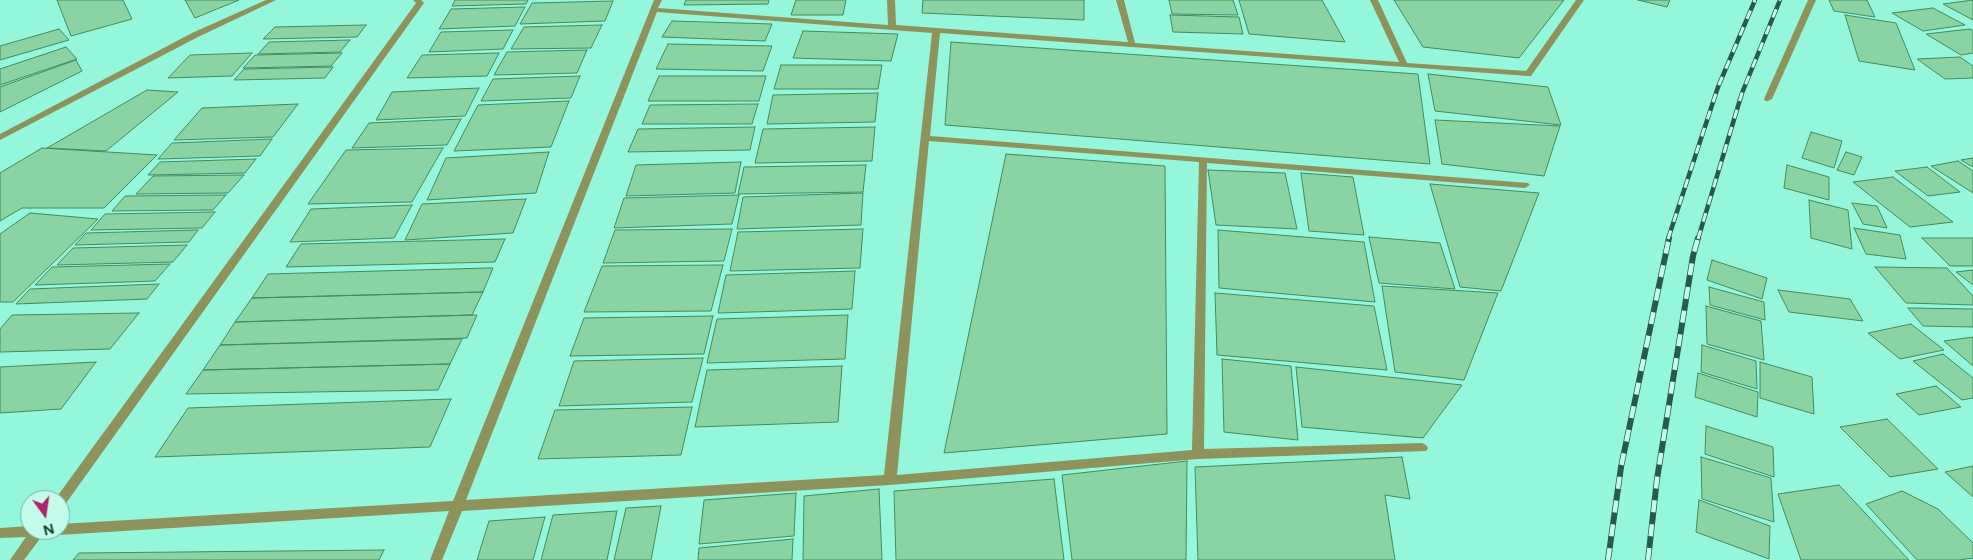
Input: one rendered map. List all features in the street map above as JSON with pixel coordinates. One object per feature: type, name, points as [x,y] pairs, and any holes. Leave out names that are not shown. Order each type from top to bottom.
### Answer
[{"type":"street","points":[[0,137],[195,35],[272,0]]},
{"type":"street","points":[[69,490],[420,4],[417,0]]},
{"type":"street","points":[[891,0],[892,28]]},
{"type":"street","points":[[1120,0],[1132,45]]},
{"type":"street","points":[[1374,0],[1404,65]]},
{"type":"street","points":[[436,560],[657,5],[892,28],[1528,74],[1580,0]]},
{"type":"street","points":[[1768,99],[1812,0]]},
{"type":"street","points":[[890,480],[936,31]]},
{"type":"street","points":[[924,138],[1525,185]]},
{"type":"street","points":[[1198,454],[1203,160]]},
{"type":"street","points":[[70,529],[890,480],[1198,454],[1422,448]]},
{"type":"street","points":[[0,533],[20,532]]},
{"type":"street","points":[[16,560],[32,540]]},
{"type":"building","points":[[57,0],[123,0],[132,19],[71,36]]},
{"type":"building","points":[[185,0],[239,0],[195,18]]},
{"type":"building","points":[[455,0],[528,0],[526,4],[452,6]]},
{"type":"building","points":[[686,0],[769,0],[768,4],[684,5]]},
{"type":"building","points":[[796,0],[846,0],[843,15],[791,15]]},
{"type":"building","points":[[923,0],[1084,0],[1084,20],[922,13]]},
{"type":"building","points":[[1169,0],[1233,0],[1238,15],[1172,14]]},
{"type":"building","points":[[1239,0],[1322,0],[1345,42],[1249,34]]},
{"type":"building","points":[[1394,0],[1564,0],[1519,58],[1423,47]]},
{"type":"building","points":[[1638,0],[1670,0],[1667,7]]},
{"type":"building","points":[[1829,0],[1867,0],[1875,17],[1834,11]]},
{"type":"building","points":[[1973,0],[1973,20],[1943,4]]},
{"type":"building","points":[[613,1],[605,21],[520,24],[532,3]]},
{"type":"building","points":[[525,7],[515,26],[439,29],[451,9]]},
{"type":"building","points":[[1933,8],[1965,25],[1923,31],[1892,13]]},
{"type":"building","points":[[1170,15],[1239,17],[1243,34],[1173,32]]},
{"type":"building","points":[[1845,15],[1896,23],[1915,70],[1859,61]]},
{"type":"building","points":[[672,21],[772,24],[765,41],[662,37]]},
{"type":"building","points":[[366,25],[357,37],[263,39],[275,27]]},
{"type":"building","points":[[602,25],[591,48],[511,49],[524,27]]},
{"type":"building","points":[[59,29],[69,40],[0,60],[0,46]]},
{"type":"building","points":[[1970,29],[1973,31],[1973,53],[1961,55],[1926,34]]},
{"type":"building","points":[[513,30],[503,49],[429,52],[441,32]]},
{"type":"building","points":[[803,31],[898,34],[891,61],[793,58]]},
{"type":"building","points":[[350,40],[340,52],[258,54],[269,42]]},
{"type":"building","points":[[951,42],[1418,74],[1430,164],[945,125]]},
{"type":"building","points":[[668,44],[772,46],[763,71],[656,69]]},
{"type":"building","points":[[66,47],[77,59],[0,85],[0,69]]},
{"type":"building","points":[[587,50],[577,73],[494,75],[507,52]]},
{"type":"building","points":[[252,53],[232,76],[168,78],[190,55]]},
{"type":"building","points":[[342,53],[331,66],[243,68],[255,55]]},
{"type":"building","points":[[499,53],[487,76],[407,78],[422,55]]},
{"type":"building","points":[[1960,57],[1973,66],[1973,78],[1945,79],[1917,59]]},
{"type":"building","points":[[76,60],[82,71],[0,112],[0,87]]},
{"type":"building","points":[[781,65],[882,65],[878,89],[774,89]]},
{"type":"building","points":[[333,67],[325,78],[234,80],[244,69]]},
{"type":"building","points":[[1428,74],[1548,87],[1561,125],[1435,111]]},
{"type":"building","points":[[580,76],[571,98],[481,101],[493,79]]},
{"type":"building","points":[[659,76],[766,76],[759,101],[648,101]]},
{"type":"building","points":[[479,88],[465,116],[376,120],[392,92]]},
{"type":"building","points":[[147,90],[178,92],[106,151],[47,148]]},
{"type":"building","points":[[878,93],[875,122],[767,124],[773,95]]},
{"type":"building","points":[[569,101],[551,147],[454,151],[478,105]]},
{"type":"building","points":[[298,104],[273,137],[174,140],[202,108]]},
{"type":"building","points":[[758,104],[752,124],[642,124],[650,105]]},
{"type":"building","points":[[461,119],[447,145],[352,148],[369,123]]},
{"type":"building","points":[[1435,120],[1560,126],[1544,176],[1442,164]]},
{"type":"building","points":[[755,127],[750,150],[628,152],[638,129]]},
{"type":"building","points":[[875,127],[872,161],[755,163],[763,129]]},
{"type":"building","points":[[1811,132],[1842,141],[1834,168],[1802,158]]},
{"type":"building","points":[[272,139],[260,156],[158,159],[172,143]]},
{"type":"building","points":[[42,148],[157,155],[104,208],[22,208],[0,221],[0,173]]},
{"type":"building","points":[[443,148],[412,202],[308,204],[346,150]]},
{"type":"building","points":[[549,152],[536,193],[427,200],[446,158]]},
{"type":"building","points":[[1846,152],[1862,157],[1854,175],[1837,170]]},
{"type":"building","points":[[1006,154],[1165,166],[1167,434],[944,453]]},
{"type":"building","points":[[1973,158],[1973,167],[1961,160]]},
{"type":"building","points":[[256,159],[245,173],[148,175],[160,162]]},
{"type":"building","points":[[1958,161],[1973,171],[1973,193],[1931,166]]},
{"type":"building","points":[[741,162],[735,193],[626,196],[636,165]]},
{"type":"building","points":[[866,165],[863,192],[738,194],[744,167]]},
{"type":"building","points":[[1787,165],[1829,177],[1829,200],[1784,188]]},
{"type":"building","points":[[1927,167],[1960,192],[1928,196],[1895,171]]},
{"type":"building","points":[[1208,170],[1285,173],[1297,229],[1216,225]]},
{"type":"building","points":[[1301,173],[1353,177],[1364,235],[1309,231]]},
{"type":"building","points":[[244,175],[228,193],[136,194],[153,176]]},
{"type":"building","points":[[1893,177],[1953,222],[1910,227],[1853,182]]},
{"type":"building","points":[[1430,184],[1539,193],[1501,291],[1460,287]]},
{"type":"building","points":[[863,193],[861,225],[737,229],[743,197]]},
{"type":"building","points":[[226,195],[213,210],[112,211],[125,196]]},
{"type":"building","points":[[739,195],[732,224],[614,228],[624,198]]},
{"type":"building","points":[[526,199],[513,233],[405,240],[422,204]]},
{"type":"building","points":[[1809,200],[1848,210],[1852,249],[1811,238]]},
{"type":"building","points":[[1852,203],[1877,206],[1887,228],[1863,224]]},
{"type":"building","points":[[412,205],[394,238],[290,242],[311,209]]},
{"type":"building","points":[[215,212],[202,228],[91,230],[105,214]]},
{"type":"building","points":[[30,213],[98,219],[13,302],[0,302],[0,234]]},
{"type":"building","points":[[1854,228],[1900,235],[1906,259],[1866,254]]},
{"type":"building","points":[[732,229],[724,261],[603,263],[615,230]]},
{"type":"building","points":[[863,229],[860,268],[730,271],[738,232]]},
{"type":"building","points":[[198,230],[189,242],[75,245],[86,233]]},
{"type":"building","points":[[1218,230],[1364,242],[1375,302],[1219,288]]},
{"type":"building","points":[[1369,237],[1440,243],[1455,289],[1379,283]]},
{"type":"building","points":[[1922,238],[1973,238],[1973,266],[1950,266]]},
{"type":"building","points":[[505,239],[495,262],[286,267],[301,244]]},
{"type":"building","points":[[187,245],[173,262],[57,265],[73,248]]},
{"type":"building","points":[[1712,260],[1767,278],[1762,299],[1707,280]]},
{"type":"building","points":[[170,264],[155,281],[35,285],[52,267]]},
{"type":"building","points":[[723,265],[711,311],[584,312],[602,266]]},
{"type":"building","points":[[1875,267],[1947,268],[1973,296],[1973,305],[1906,303]]},
{"type":"building","points":[[493,268],[483,292],[252,298],[268,274]]},
{"type":"building","points":[[1973,270],[1973,285],[1956,272]]},
{"type":"building","points":[[855,271],[852,309],[718,313],[726,275]]},
{"type":"building","points":[[159,284],[147,299],[16,304],[30,289]]},
{"type":"building","points":[[1382,286],[1498,293],[1464,380],[1395,372]]},
{"type":"building","points":[[1709,287],[1764,302],[1765,320],[1710,305]]},
{"type":"building","points":[[1778,290],[1850,299],[1863,321],[1789,312]]},
{"type":"building","points":[[483,292],[472,315],[235,322],[252,298]]},
{"type":"building","points":[[1215,293],[1374,306],[1387,370],[1217,355]]},
{"type":"building","points":[[1706,306],[1761,321],[1764,360],[1707,344]]},
{"type":"building","points":[[1908,308],[1973,309],[1973,327],[1923,326]]},
{"type":"building","points":[[139,313],[110,349],[0,352],[0,329],[12,315]]},
{"type":"building","points":[[477,315],[467,338],[220,345],[235,322]]},
{"type":"building","points":[[848,315],[845,359],[707,363],[717,319]]},
{"type":"building","points":[[713,316],[704,354],[570,356],[584,318]]},
{"type":"building","points":[[1911,324],[1944,350],[1900,359],[1868,333]]},
{"type":"building","points":[[1973,337],[1973,366],[1944,341]]},
{"type":"building","points":[[462,339],[450,364],[203,370],[220,345]]},
{"type":"building","points":[[1702,345],[1756,361],[1757,389],[1701,372]]},
{"type":"building","points":[[1943,354],[1973,378],[1973,398],[1962,400],[1913,361]]},
{"type":"building","points":[[703,358],[692,402],[559,406],[574,361]]},
{"type":"building","points":[[1222,359],[1291,366],[1298,440],[1224,432]]},
{"type":"building","points":[[96,362],[61,409],[0,413],[0,367]]},
{"type":"building","points":[[1760,362],[1812,377],[1814,414],[1760,398]]},
{"type":"building","points":[[450,364],[438,390],[186,394],[203,370]]},
{"type":"building","points":[[842,366],[838,422],[695,427],[707,370]]},
{"type":"building","points":[[1296,367],[1462,385],[1423,438],[1302,427]]},
{"type":"building","points":[[1698,373],[1758,392],[1757,417],[1695,397]]},
{"type":"building","points":[[1936,386],[1961,407],[1919,415],[1896,394]]},
{"type":"building","points":[[451,399],[430,447],[155,457],[188,408]]},
{"type":"building","points":[[692,407],[681,455],[538,459],[555,410]]},
{"type":"building","points":[[1887,419],[1938,469],[1890,477],[1840,427]]},
{"type":"building","points":[[1706,426],[1773,447],[1774,477],[1705,454]]},
{"type":"building","points":[[1402,457],[1410,499],[1385,495],[1395,560],[1198,560],[1195,467]]},
{"type":"building","points":[[1701,457],[1771,478],[1774,522],[1702,499]]},
{"type":"building","points":[[1187,461],[1186,560],[1072,560],[1062,475]]},
{"type":"building","points":[[1973,466],[1973,497],[1945,472]]},
{"type":"building","points":[[1054,479],[1064,560],[896,560],[894,491]]},
{"type":"building","points":[[1839,485],[1909,560],[1801,560],[1778,494]]},
{"type":"building","points":[[879,489],[882,560],[803,560],[804,496]]},
{"type":"building","points":[[1902,491],[1938,509],[1973,543],[1973,558],[1917,560],[1866,504]]},
{"type":"building","points":[[796,493],[794,536],[699,544],[704,500]]},
{"type":"building","points":[[1699,500],[1770,526],[1769,559],[1696,532]]},
{"type":"building","points":[[661,506],[651,560],[614,560],[626,508]]},
{"type":"building","points":[[617,511],[607,560],[541,560],[553,515]]},
{"type":"building","points":[[545,517],[533,560],[477,560],[489,521]]},
{"type":"building","points":[[793,539],[792,560],[698,560],[699,548]]},
{"type":"building","points":[[384,550],[379,560],[73,560],[79,553]]},
{"type":"railway","points":[[1668,239],[1718,87],[1755,0]]},
{"type":"railway","points":[[1698,239],[1742,93],[1780,0]]},
{"type":"railway","points":[[1608,560],[1621,467],[1669,238]]},
{"type":"railway","points":[[1648,560],[1657,479],[1693,256],[1698,238]]}]
